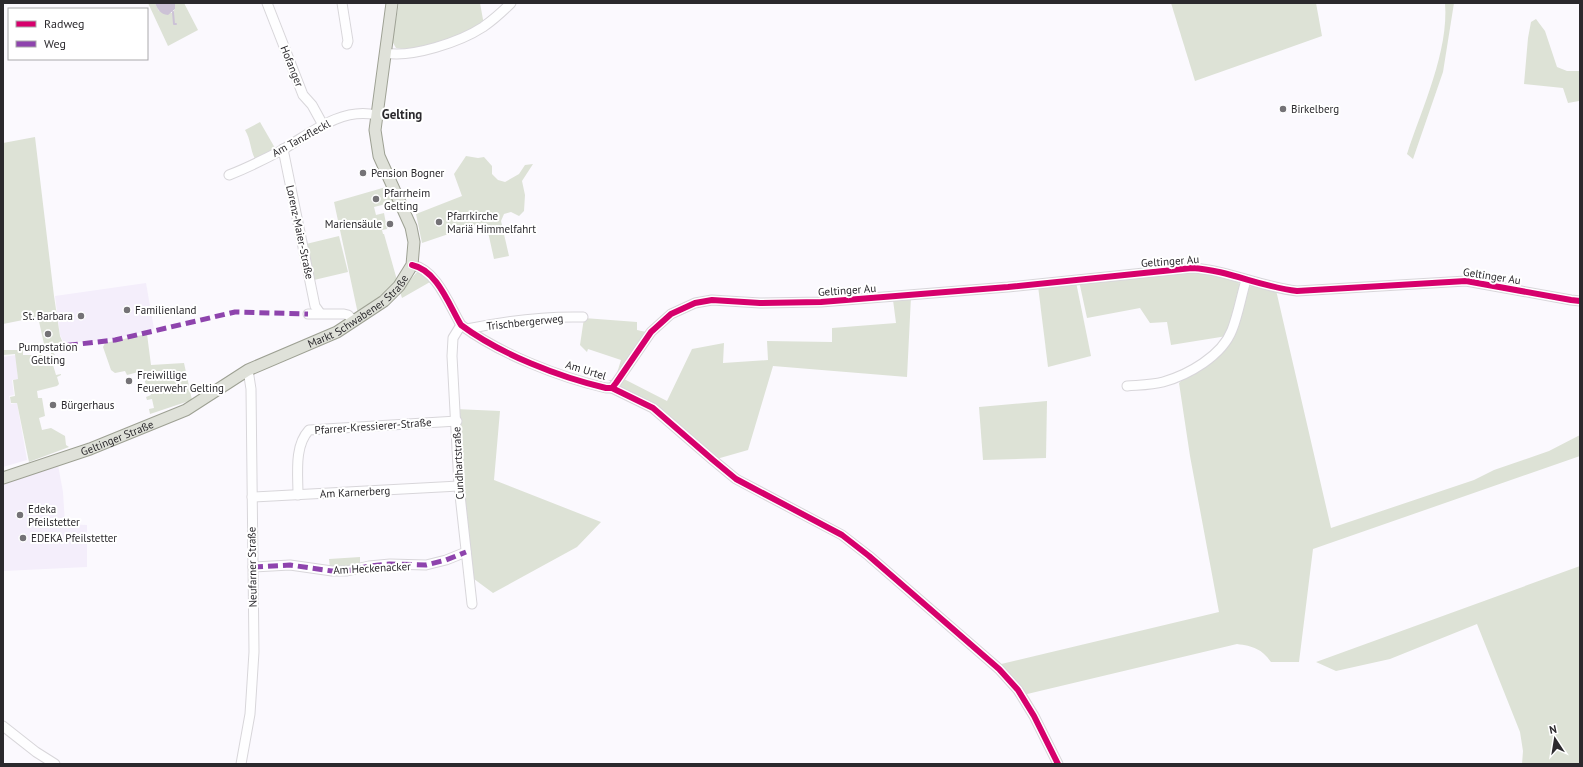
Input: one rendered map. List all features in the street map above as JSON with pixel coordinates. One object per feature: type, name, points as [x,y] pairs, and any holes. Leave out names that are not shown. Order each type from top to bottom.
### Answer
[{"type":"main road","name":"Markt Schwabener Straße","points":[[225,384],[248,370],[320,340],[354,321],[392,293],[404,279],[412,265],[415,253],[413,236],[379,156],[375,137],[376,115],[392,3]]},
{"type":"main road","name":"Geltinger Straße","points":[[3,478],[43,466],[155,423],[197,404],[225,384]]},
{"type":"street","name":"Hofanger","points":[[267,3],[303,95],[312,105],[323,126]]},
{"type":"street","points":[[342,3],[348,41],[347,44]]},
{"type":"street","points":[[385,53],[398,55],[411,53],[457,40],[495,19],[511,3]]},
{"type":"street","name":"Am Tanzfleckl","points":[[229,175],[283,149],[301,136],[323,126],[355,113],[363,112],[376,115]]},
{"type":"street","name":"Lorenz-Maier-Straße","points":[[283,149],[315,306],[320,313]]},
{"type":"street","name":"Am Urtel","points":[[412,265],[424,270],[431,277],[464,327],[491,345],[523,360],[598,386],[612,388],[652,332],[671,314],[687,305],[712,300],[805,303]]},
{"type":"street","name":"Geltinger Au","points":[[805,303],[1008,287],[1180,269],[1217,271],[1287,290],[1310,291],[1466,281],[1571,300],[1580,300]]},
{"type":"street","points":[[1127,386],[1162,382],[1176,378],[1191,370],[1217,352],[1232,330],[1246,280]]},
{"type":"street","points":[[308,314],[320,313],[348,315],[354,321]]},
{"type":"street","name":"Trischbergerweg","points":[[464,327],[557,317],[583,317]]},
{"type":"street","name":"Cundhartstraße","points":[[464,327],[453,338],[458,486],[472,604]]},
{"type":"street","name":"Neufarner Straße","points":[[241,764],[250,714],[253,686],[251,389],[248,370]]},
{"type":"street","points":[[612,388],[654,408],[736,479],[842,535],[869,556],[1009,679],[1018,690],[1034,716],[1058,764]]},
{"type":"street","name":"Pfarrer-Kressierer-Straße","points":[[298,495],[298,460],[301,444],[310,430],[456,421]]},
{"type":"street","name":"Am Karnerberg","points":[[252,497],[458,486]]},
{"type":"street","name":"Am Heckenacker","points":[[252,567],[290,565],[332,571],[347,571],[383,565],[426,565],[446,560],[466,552]]},
{"type":"street","points":[[3,726],[31,749],[55,764]]},
{"type":"shaded area","points":[[148,3],[155,3],[159,11],[172,13],[175,9],[175,3],[184,3],[198,30],[168,46]]},
{"type":"shaded area","points":[[155,3],[175,3],[175,9],[168,15],[163,14],[157,8]]},
{"type":"shaded area","points":[[399,3],[480,3],[484,25],[429,46],[407,49],[396,48],[392,41]]},
{"type":"shaded area","points":[[1171,3],[1316,3],[1322,36],[1195,81]]},
{"type":"shaded area","points":[[1445,3],[1454,3],[1443,72],[1413,159],[1407,154],[1427,99],[1439,60],[1445,21]]},
{"type":"shaded area","points":[[1536,19],[1545,31],[1557,67],[1567,71],[1580,71],[1579,101],[1568,103],[1563,88],[1524,84],[1528,38],[1531,22]]},
{"type":"shaded area","points":[[260,122],[275,148],[255,159],[245,130]]},
{"type":"shaded area","points":[[35,137],[54,296],[60,336],[63,343],[44,344],[38,317],[3,324],[3,143]]},
{"type":"shaded area","points":[[466,156],[478,158],[484,157],[492,166],[492,174],[498,180],[505,182],[519,174],[525,165],[533,164],[522,181],[525,195],[524,211],[519,216],[511,212],[504,214],[501,221],[509,256],[494,259],[488,232],[484,231],[478,224],[422,243],[416,214],[462,196],[454,174]]},
{"type":"shaded area","points":[[386,187],[394,202],[374,207],[376,215],[384,213],[387,229],[382,230],[397,280],[386,292],[358,314],[334,202]]},
{"type":"shaded area","points":[[339,236],[348,272],[314,280],[306,244]]},
{"type":"shaded area","points":[[1186,270],[1224,276],[1237,281],[1240,285],[1227,336],[1171,345],[1167,322],[1150,323],[1140,308],[1087,318],[1079,281]]},
{"type":"shaded area","points":[[420,272],[430,282],[402,298],[400,292],[416,273]]},
{"type":"shaded area","points":[[1076,282],[1091,356],[1048,367],[1038,286]]},
{"type":"shaded area","points":[[146,283],[154,329],[114,339],[64,343],[60,335],[55,296]]},
{"type":"shaded area","points":[[1253,285],[1276,290],[1331,528],[1474,480],[1494,470],[1549,451],[1580,435],[1580,456],[1313,549],[1299,662],[1271,662],[1261,651],[1237,644],[1023,695],[997,665],[1219,612],[1190,456],[1179,383],[1217,354],[1247,288]]},
{"type":"shaded area","points":[[911,297],[907,377],[773,366],[748,450],[713,460],[695,441],[620,389],[624,379],[667,401],[692,349],[724,343],[723,363],[768,360],[767,341],[832,342],[832,328],[896,323],[893,300]]},
{"type":"shaded area","points":[[584,318],[637,322],[637,330],[646,332],[612,382],[608,380],[612,380],[617,373],[621,360],[588,349],[587,352],[580,345]]},
{"type":"shaded area","points":[[147,334],[151,365],[184,363],[192,400],[150,414],[149,409],[154,408],[152,399],[147,400],[146,397],[151,395],[149,385],[146,385],[142,371],[127,375],[125,371],[115,373],[111,370],[103,347],[105,343]]},
{"type":"shaded area","points":[[3,350],[23,350],[23,355],[51,355],[51,350],[55,355],[51,356],[53,363],[58,362],[58,364],[53,365],[56,375],[61,374],[57,377],[59,384],[57,386],[37,391],[38,398],[42,398],[45,416],[39,418],[42,430],[51,428],[65,436],[66,445],[69,447],[29,462],[17,403],[11,403],[10,397],[15,396],[13,380],[18,379],[15,354],[3,355]]},
{"type":"shaded area","points":[[16,355],[18,379],[12,380],[14,395],[9,396],[11,404],[17,403],[27,460],[3,467],[3,357]]},
{"type":"shaded area","points":[[1047,401],[1046,458],[983,460],[979,407]]},
{"type":"shaded area","points":[[455,409],[500,411],[494,480],[601,522],[577,547],[493,593],[474,579],[468,552]]},
{"type":"shaded area","points":[[58,465],[63,492],[65,524],[87,525],[87,567],[4,571],[3,483]]},
{"type":"shaded area","points":[[360,557],[360,565],[347,569],[330,568],[329,559]]},
{"type":"shaded area","points":[[1580,566],[1580,764],[1522,764],[1523,751],[1520,732],[1477,624],[1390,659],[1336,671],[1316,662]]},
{"type":"waterway","points":[[173,12],[174,24],[176,24]]},
{"type":"marked path","points":[[53,347],[115,340],[235,312],[308,314]]},
{"type":"marked path","points":[[253,567],[290,565],[332,571],[347,571],[369,566],[390,564],[426,565],[446,560],[466,552]]},
{"type":"cycle path","points":[[412,265],[421,268],[429,274],[441,289],[461,325],[476,336],[530,363],[569,378],[606,388],[612,388],[651,332],[671,314],[695,303],[712,300],[760,303],[821,302],[1008,287],[1192,268],[1219,272],[1270,286],[1297,291],[1466,281],[1580,301]]},
{"type":"cycle path","points":[[612,388],[653,408],[736,479],[842,535],[869,556],[999,669],[1018,690],[1034,716],[1058,764]]},
{"type":"place","name":"Birkelberg","points":[[1283,109]]},
{"type":"place","name":"Pension Bogner","points":[[363,173]]},
{"type":"place","name":"Pfarrheim Gelting","points":[[376,199]]},
{"type":"place","name":"Pfarrkirche Mariä Himmelfahrt","points":[[439,222]]},
{"type":"place","name":"Mariensäule","points":[[390,224]]},
{"type":"place","name":"Familienland","points":[[127,310]]},
{"type":"place","name":"St. Barbara","points":[[81,316]]},
{"type":"place","name":"Pumpstation Gelting","points":[[48,334]]},
{"type":"place","name":"Freiwillige Feuerwehr Gelting","points":[[129,381]]},
{"type":"place","name":"Bürgerhaus","points":[[53,405]]},
{"type":"place","name":"Edeka Pfeilstetter","points":[[20,515]]},
{"type":"place","name":"EDEKA Pfeilstetter","points":[[23,538]]},
{"type":"district","name":"Gelting","points":[[402,114]]}]
